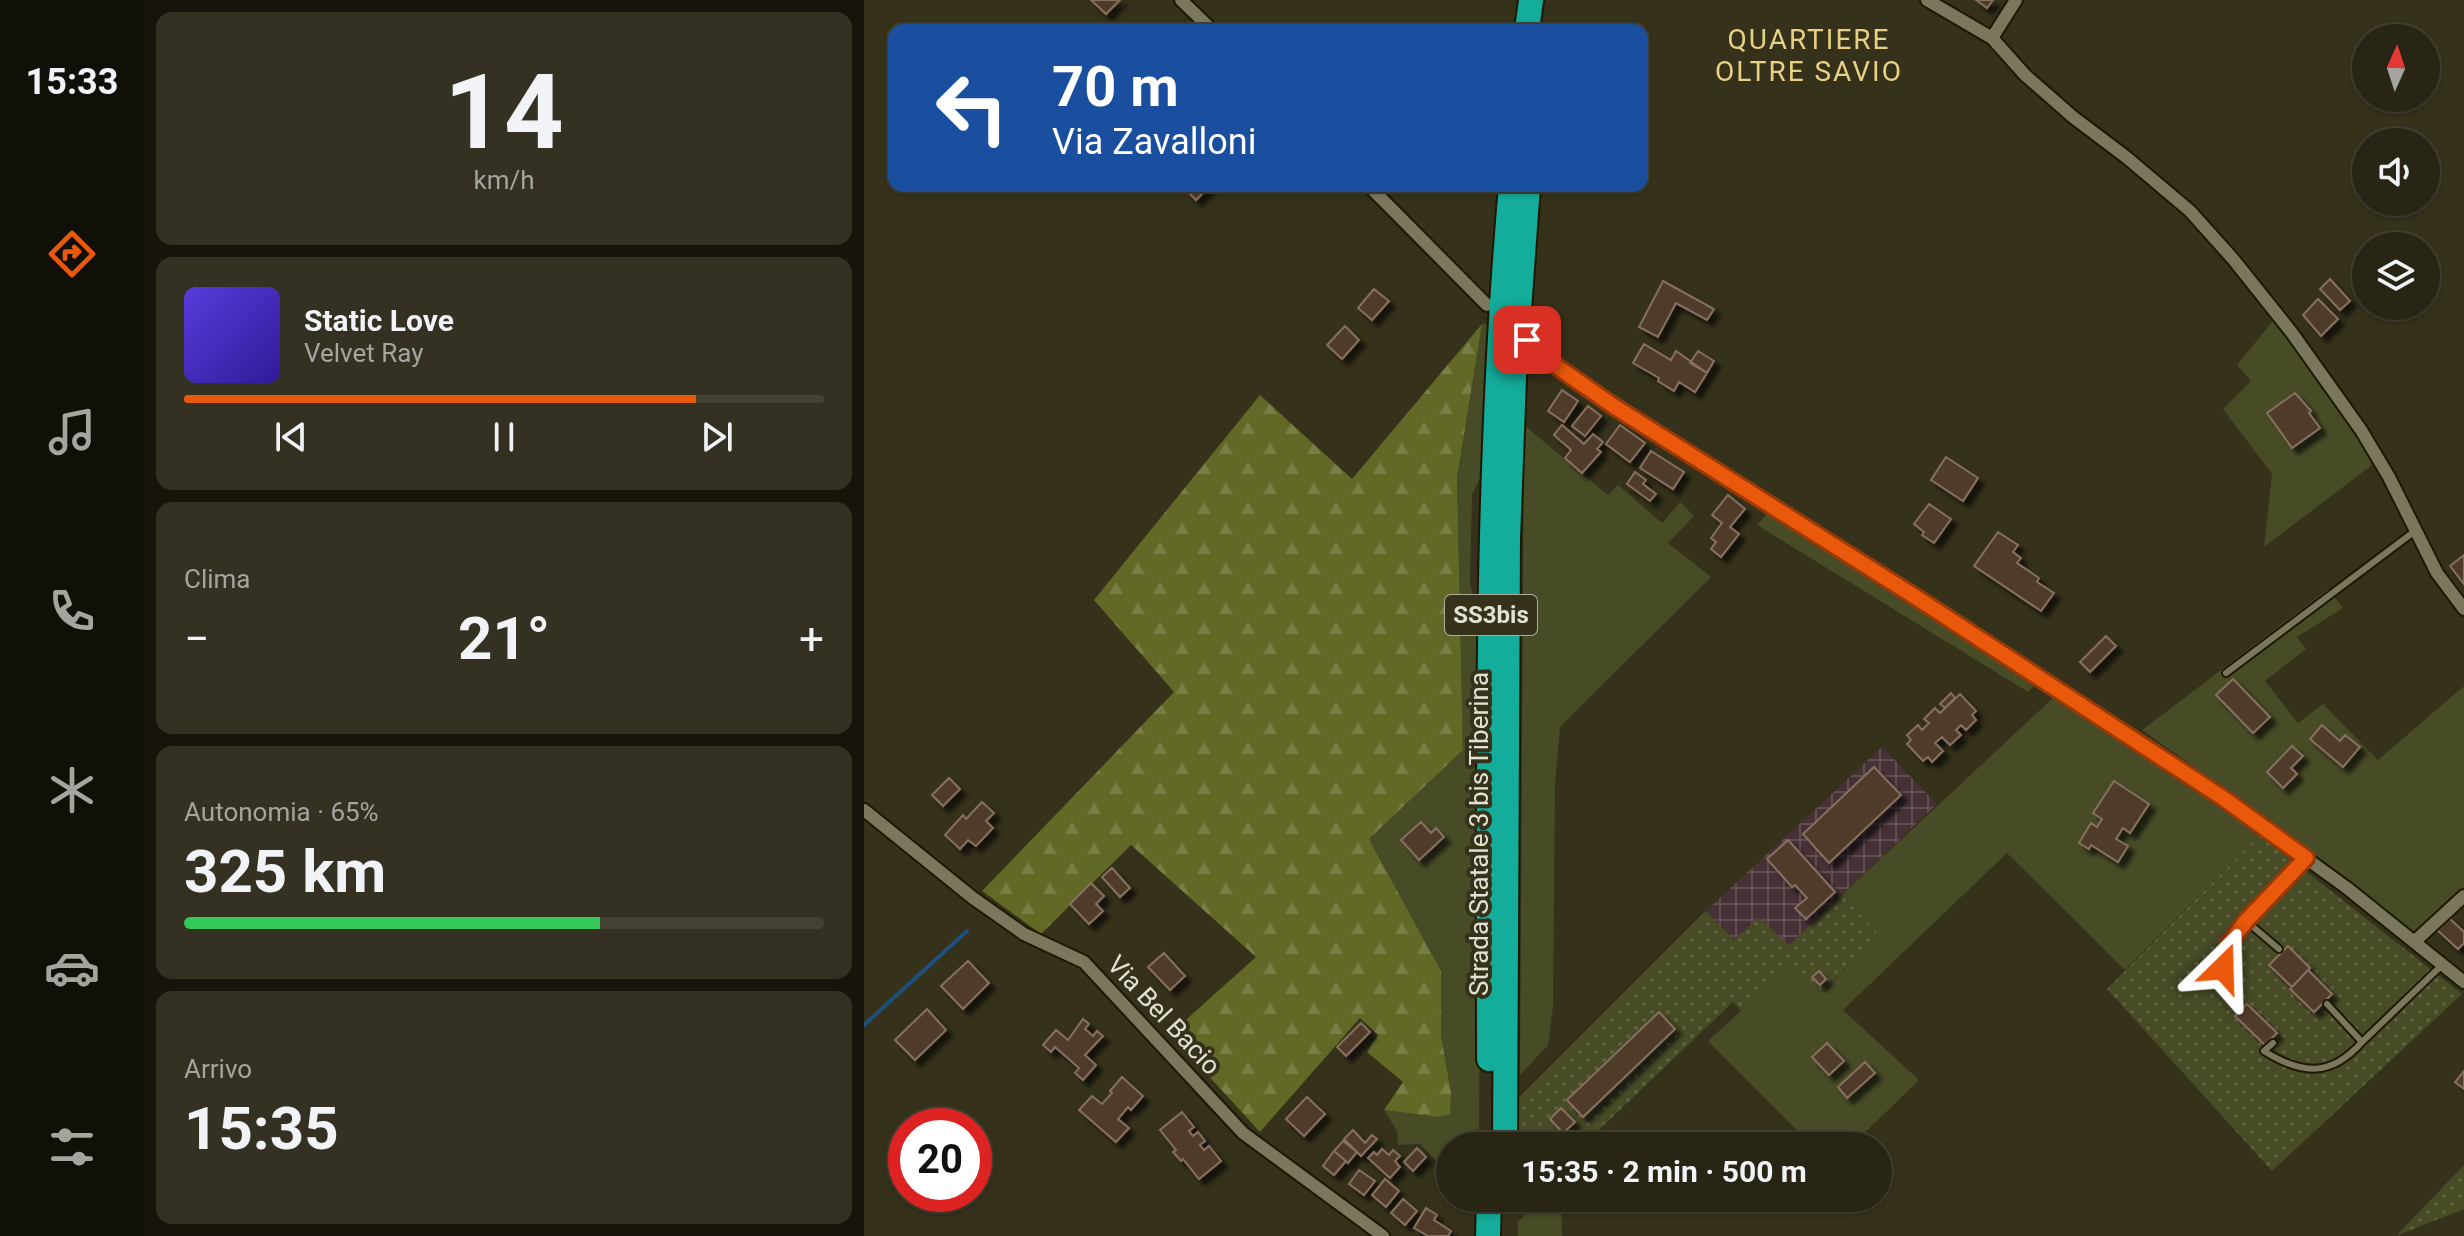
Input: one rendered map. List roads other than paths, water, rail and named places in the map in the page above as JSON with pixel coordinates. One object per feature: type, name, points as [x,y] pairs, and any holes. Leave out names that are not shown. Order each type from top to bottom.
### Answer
[{"type":"highway","points":[[1528,24],[1531,0]]},
{"type":"highway","points":[[1545,24],[1547,0]]},
{"type":"highway","name":"Strada Statale 3 bis Tiberina","points":[[1504,1132],[1497,1044],[1492,539],[1497,374],[1511,192]]},
{"type":"highway","name":"Strada Statale 3 bis Tiberina","points":[[1490,1132],[1497,1044],[1515,363],[1528,192]]},
{"type":"highway","points":[[1488,1236],[1489,1212]]},
{"type":"highway","points":[[1505,1212],[1505,1236]]},
{"type":"street","points":[[1181,0],[1206,24]]},
{"type":"street","points":[[1927,0],[1992,38],[2025,75],[2073,117],[2190,211],[2233,259],[2292,333],[2361,430],[2389,477],[2437,573],[2464,609]]},
{"type":"street","points":[[1992,38],[2016,0]]},
{"type":"street","points":[[1375,192],[1487,305]]},
{"type":"street","points":[[1527,340],[1556,366],[1615,407],[1931,606],[2223,798],[2306,858],[2464,982]]},
{"type":"street","name":"Via Bel Bacio","points":[[864,810],[973,898],[1024,934],[1084,962],[1243,1133],[1383,1236]]},
{"type":"street","points":[[2414,942],[2464,896]]},
{"type":"lane","points":[[2226,673],[2415,531]]},
{"type":"lane","points":[[2237,1005],[2224,985],[2223,968],[2228,945],[2246,921],[2306,858]]},
{"type":"lane","points":[[2246,921],[2279,949]]},
{"type":"lane","points":[[2273,1043],[2264,1051],[2285,1064],[2309,1070],[2332,1067],[2353,1052],[2442,965]]},
{"type":"lane","points":[[2327,1004],[2362,1042]]},
{"type":"waterway","points":[[864,1025],[967,931]]},
{"type":"district","name":"QUARTIERE OLTRE SAVIO","points":[[1809,55]]}]
